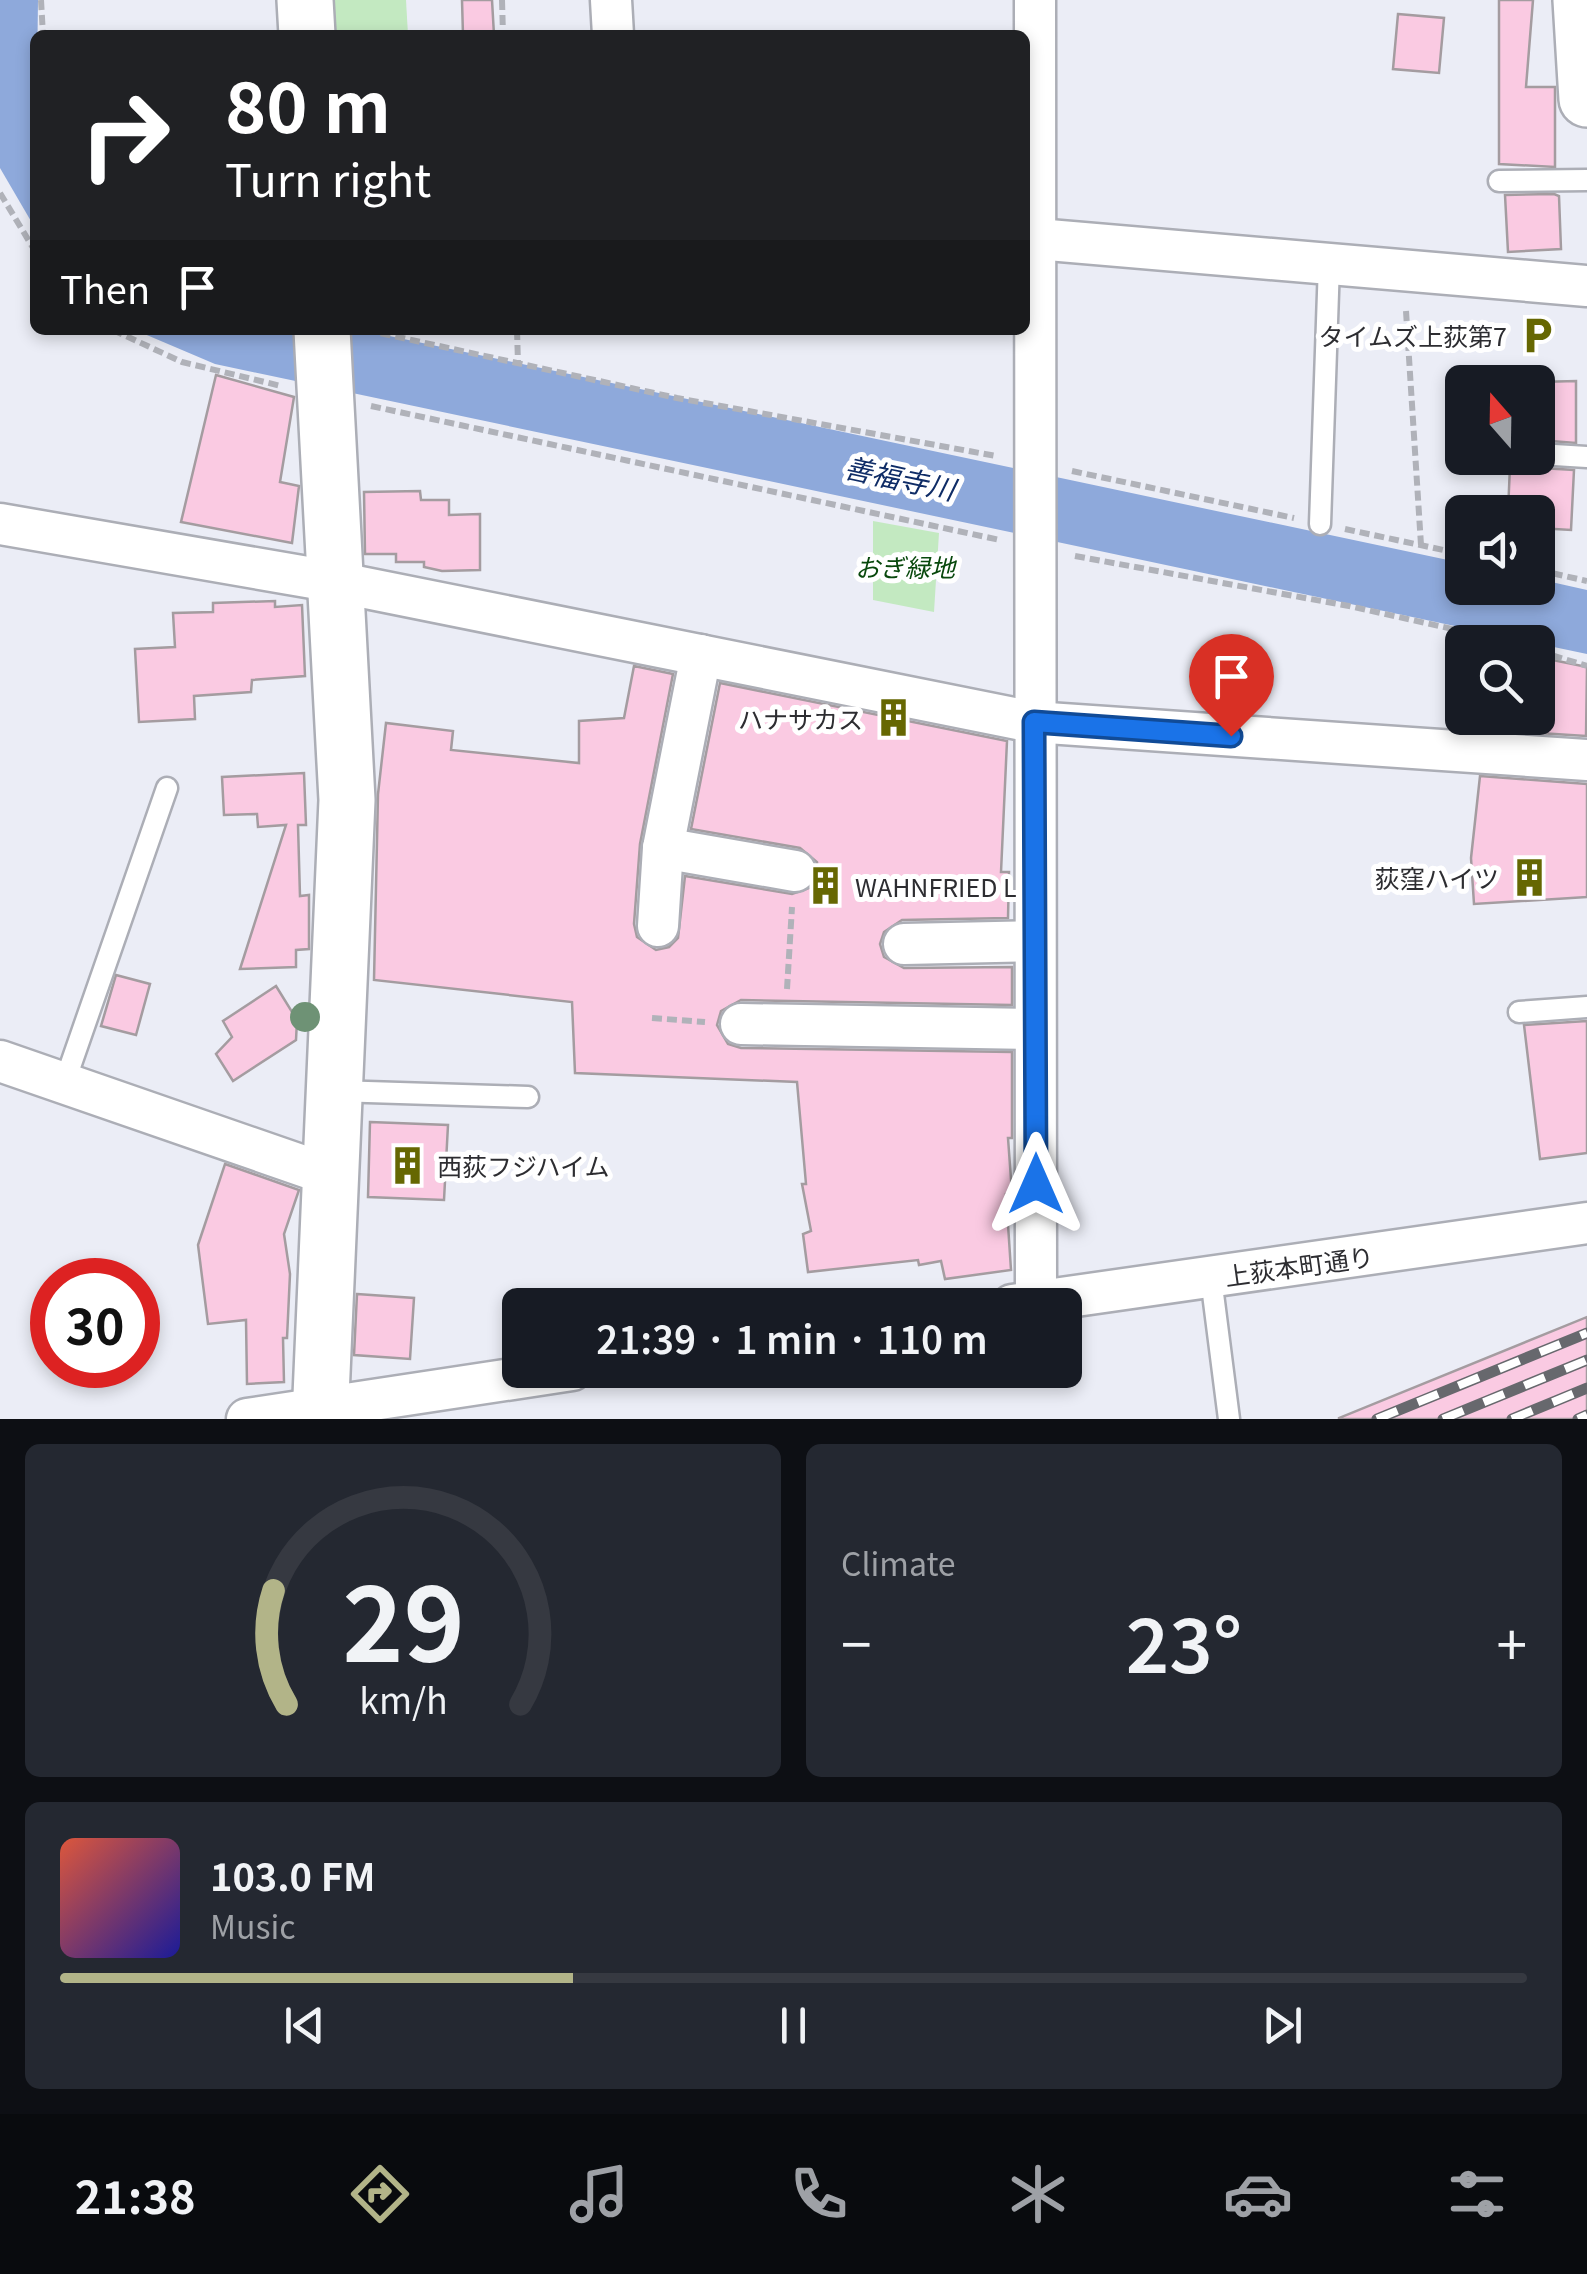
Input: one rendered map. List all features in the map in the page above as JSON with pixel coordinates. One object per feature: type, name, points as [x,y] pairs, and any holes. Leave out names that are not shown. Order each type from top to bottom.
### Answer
[{"type":"street","points":[[305,0],[307,30]]},
{"type":"street","points":[[611,0],[613,30]]},
{"type":"street","points":[[1024,1288],[1035,1029],[1035,468],[1030,238],[1034,0]]},
{"type":"street","points":[[1581,0],[1587,99]]},
{"type":"street","points":[[1030,238],[1587,286]]},
{"type":"street","points":[[320,1413],[347,800],[322,335]]},
{"type":"street","points":[[0,524],[336,582],[1034,722],[1587,760]]},
{"type":"street","points":[[658,926],[663,848],[701,656]]},
{"type":"street","points":[[663,848],[795,871]]},
{"type":"street","points":[[904,944],[1035,941]]},
{"type":"street","points":[[741,1024],[1035,1029]]},
{"type":"street","points":[[0,1062],[329,1176]]},
{"type":"street","name":"上荻本町通り","points":[[1082,1295],[1587,1223]]},
{"type":"street","points":[[247,1419],[320,1413],[502,1382]]},
{"type":"lane","points":[[1499,181],[1587,180]]},
{"type":"lane","points":[[1320,524],[1328,264]]},
{"type":"lane","points":[[1555,455],[1587,457]]},
{"type":"lane","points":[[64,1084],[167,788]]},
{"type":"lane","points":[[1519,1012],[1587,1007]]},
{"type":"lane","points":[[334,1091],[528,1097]]},
{"type":"lane","points":[[1211,1278],[1230,1419]]},
{"type":"path","points":[[40,0],[43,30]]},
{"type":"path","points":[[502,0],[503,30]]},
{"type":"path","points":[[0,192],[30,242]]},
{"type":"path","points":[[1404,270],[1421,545]]},
{"type":"path","points":[[124,335],[182,362],[1033,545],[1445,628]]},
{"type":"path","points":[[387,335],[1445,550]]},
{"type":"path","points":[[516,335],[518,363]]},
{"type":"path","points":[[1555,574],[1587,581]]},
{"type":"path","points":[[1555,656],[1587,666]]},
{"type":"path","points":[[786,996],[795,871]]},
{"type":"path","points":[[652,1018],[741,1024]]},
{"type":"green space","points":[[321,0],[406,0],[408,30],[324,30]]},
{"type":"green space","name":"おぎ緑地","points":[[873,521],[939,533],[934,612],[873,600]]},
{"type":"water","points":[[0,0],[38,0],[38,30],[30,30],[30,219],[0,168]]},
{"type":"water","name":"善福寺川","points":[[147,335],[385,335],[1445,559],[1445,605],[1555,605],[1555,583],[1587,590],[1587,654],[1555,647],[1555,625],[1450,625],[215,364]]},
{"type":"building","points":[[462,0],[492,0],[494,30],[463,30]]},
{"type":"building","points":[[1499,0],[1533,0],[1526,87],[1555,87],[1555,167],[1499,164]]},
{"type":"building","points":[[1398,14],[1444,18],[1439,73],[1393,69]]},
{"type":"building","points":[[1505,195],[1559,196],[1561,249],[1508,252]]},
{"type":"building","points":[[216,375],[294,397],[280,482],[299,486],[292,543],[181,522]]},
{"type":"building","points":[[1576,381],[1576,443],[1555,441],[1555,382]]},
{"type":"building","points":[[1555,469],[1574,470],[1571,530],[1555,529],[1555,495],[1509,495],[1510,475],[1555,475]]},
{"type":"building","points":[[420,491],[421,500],[449,500],[449,515],[480,514],[480,570],[442,571],[424,567],[424,562],[396,562],[396,554],[365,554],[364,492]]},
{"type":"building","points":[[275,601],[275,607],[302,605],[305,676],[252,680],[251,692],[194,696],[195,719],[139,722],[135,649],[175,647],[173,613],[213,612],[213,603]]},
{"type":"building","points":[[1555,660],[1587,667],[1586,736],[1555,734]]},
{"type":"building","points":[[634,666],[673,674],[640,844],[634,924],[637,937],[656,950],[669,947],[678,938],[685,876],[792,894],[812,887],[818,876],[817,862],[800,848],[691,829],[720,683],[1007,741],[1001,872],[1009,872],[1008,918],[902,920],[884,932],[880,944],[884,957],[904,968],[1012,967],[1012,1005],[741,1000],[721,1011],[717,1025],[728,1044],[741,1048],[1012,1052],[1012,1138],[1008,1138],[1012,1193],[1006,1194],[1011,1270],[945,1279],[941,1261],[919,1265],[918,1260],[808,1272],[803,1234],[811,1231],[802,1184],[806,1184],[797,1082],[575,1073],[572,1002],[374,980],[378,794],[386,723],[453,731],[451,750],[579,763],[579,721],[624,718]]},
{"type":"building","points":[[304,773],[306,825],[298,825],[300,896],[309,895],[309,949],[296,950],[296,967],[240,969],[286,825],[258,827],[257,814],[224,815],[222,777]]},
{"type":"building","points":[[1480,776],[1587,784],[1587,897],[1474,904],[1471,858]]},
{"type":"building","points":[[116,975],[150,984],[136,1035],[101,1026]]},
{"type":"building","points":[[276,986],[297,1020],[296,1040],[233,1081],[216,1054],[232,1037],[223,1021]]},
{"type":"building","points":[[1587,1021],[1587,1153],[1540,1159],[1524,1025]]},
{"type":"building","name":"西荻フジハイム","points":[[370,1122],[448,1125],[444,1200],[368,1197]]},
{"type":"building","points":[[225,1164],[299,1190],[284,1234],[290,1274],[287,1338],[283,1338],[284,1382],[247,1384],[246,1320],[208,1324],[198,1245]]},
{"type":"building","points":[[357,1294],[414,1298],[410,1359],[354,1355]]},
{"type":"building","points":[[1587,1317],[1587,1419],[1339,1419],[1339,1418]]},
{"type":"railway","points":[[1377,1419],[1587,1333]]},
{"type":"railway","points":[[1443,1419],[1587,1360]]},
{"type":"railway","points":[[1512,1419],[1587,1388]]},
{"type":"railway","points":[[1578,1419],[1587,1415]]},
{"type":"place","name":"タイムズ上荻第7","points":[[1537,335]]},
{"type":"place","name":"ハナサカス","points":[[893,718]]},
{"type":"place","name":"荻窪ハイツ","points":[[1529,877]]},
{"type":"place","name":"WAHNFRIED L","points":[[825,886]]},
{"type":"place","name":"西荻フジハイム","points":[[407,1165]]},
{"type":"route","points":[[1036,1184],[1034,722],[1231,736]]}]
